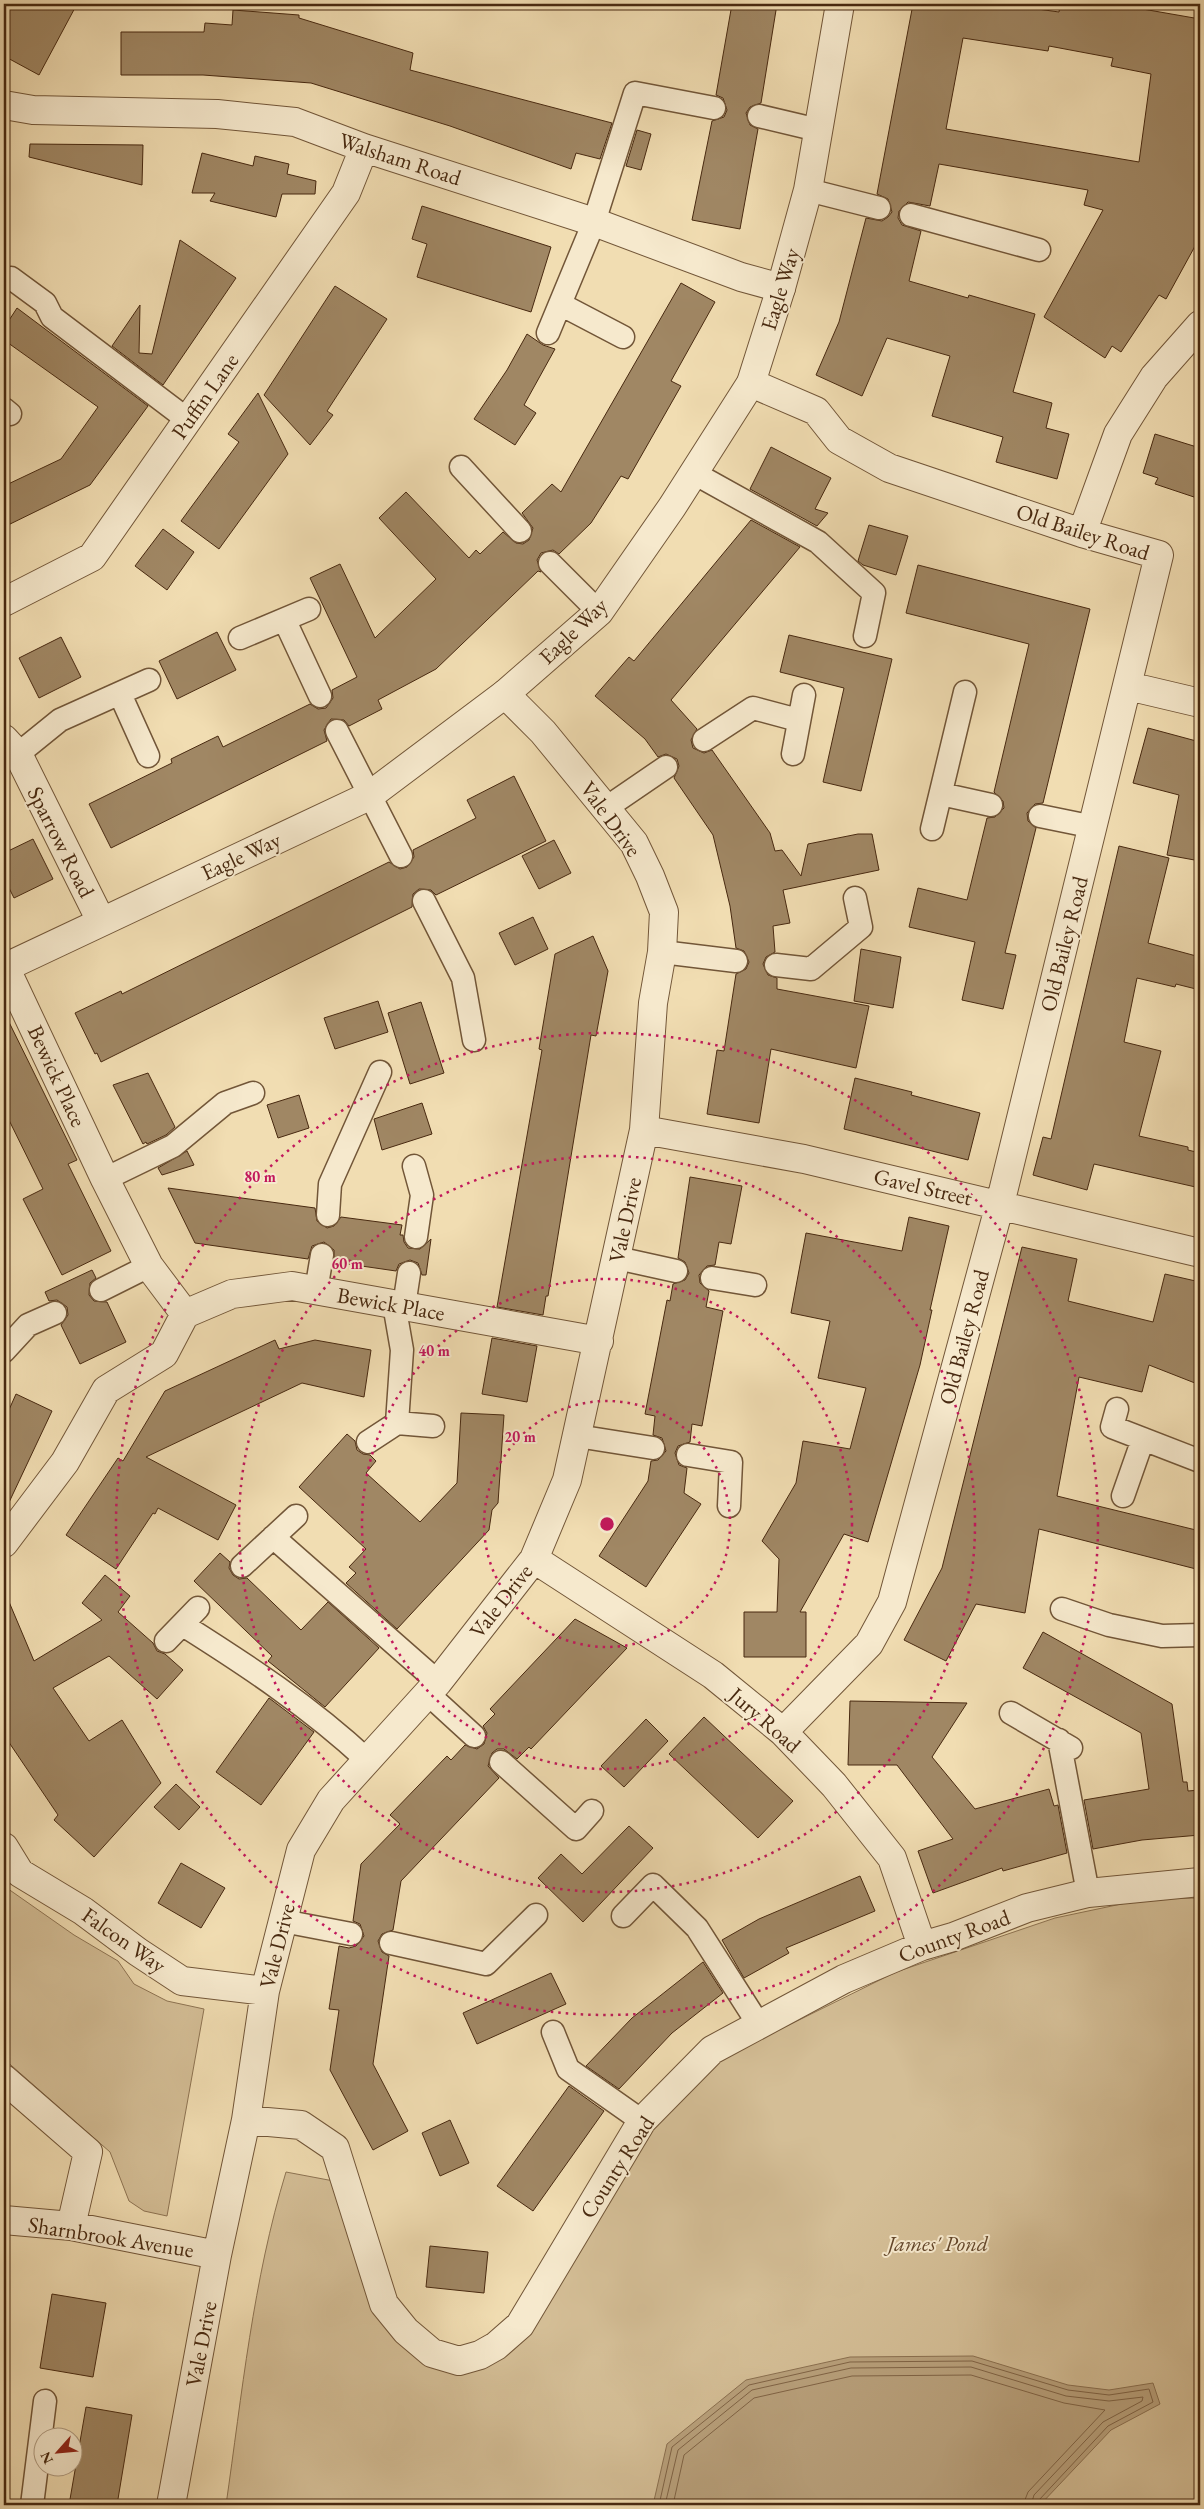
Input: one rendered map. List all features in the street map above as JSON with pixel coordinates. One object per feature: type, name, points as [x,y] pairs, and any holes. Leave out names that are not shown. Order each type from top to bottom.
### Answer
[{"type":"street","name":"Eagle Way","points":[[4,967],[369,796],[505,694],[599,612],[672,507],[692,472],[751,383],[782,288],[808,190],[840,4]]},
{"type":"street","name":"Walsham Road","points":[[4,105],[33,110],[217,114],[295,122],[364,148],[594,222],[741,277],[782,288]]},
{"type":"street","name":"Puffin Lane","points":[[4,602],[92,557],[346,193],[364,148]]},
{"type":"street","points":[[1082,533],[1118,434],[1154,377],[1200,325]]},
{"type":"street","name":"Old Bailey Road","points":[[751,383],[816,411],[839,440],[890,468],[1082,533],[1159,555],[1094,827],[1000,1204],[892,1602],[869,1644],[782,1732]]},
{"type":"street","points":[[1128,686],[1200,703]]},
{"type":"street","name":"Vale Drive","points":[[170,2505],[217,2255],[246,2120],[265,1991],[301,1850],[331,1800],[433,1687],[534,1559],[567,1480],[599,1342],[644,1130],[653,1004],[662,952],[664,912],[650,876],[634,843],[543,732],[505,694]]},
{"type":"street","name":"Sparrow Road","points":[[11,746],[101,921]]},
{"type":"street","name":"Bewick Place","points":[[4,967],[105,1179],[149,1266],[185,1314],[232,1294],[292,1286],[599,1342]]},
{"type":"street","name":"Gavel Street","points":[[644,1130],[804,1159],[1000,1204],[1200,1254]]},
{"type":"street","points":[[4,1544],[65,1462],[106,1390],[164,1354],[185,1314]]},
{"type":"street","name":"Jury Road","points":[[534,1559],[713,1675],[782,1732],[834,1785],[892,1858],[922,1946]]},
{"type":"street","name":"Falcon Way","points":[[4,1847],[20,1873],[83,1911],[138,1952],[182,1981],[265,1991]]},
{"type":"street","name":"County Road","points":[[246,2120],[301,2125],[335,2148],[384,2304],[406,2331],[432,2353],[459,2362],[480,2355],[496,2346],[520,2325],[642,2121],[712,2050],[844,1979],[922,1946],[953,1937],[1027,1908],[1088,1893],[1200,1882]]},
{"type":"street","points":[[4,2079],[88,2152],[71,2226]]},
{"type":"street","name":"Sharnbrook Avenue","points":[[4,2220],[71,2226],[217,2255]]},
{"type":"lane","points":[[548,333],[594,222],[635,93],[714,108]]},
{"type":"lane","points":[[760,116],[818,130]]},
{"type":"lane","points":[[808,190],[879,208]]},
{"type":"lane","points":[[911,215],[1039,250]]},
{"type":"lane","points":[[11,278],[45,303],[52,317],[188,420]]},
{"type":"lane","points":[[560,304],[624,337]]},
{"type":"lane","points":[[461,467],[520,531]]},
{"type":"lane","points":[[692,472],[818,542],[874,593],[865,636]]},
{"type":"lane","points":[[550,563],[599,612]]},
{"type":"lane","points":[[240,638],[309,609]]},
{"type":"lane","points":[[284,621],[320,696]]},
{"type":"lane","points":[[11,746],[60,720],[149,680]]},
{"type":"lane","points":[[932,829],[965,692]]},
{"type":"lane","points":[[120,694],[148,756]]},
{"type":"lane","points":[[793,754],[804,695]]},
{"type":"lane","points":[[704,740],[754,708],[798,720]]},
{"type":"lane","points":[[337,731],[401,856]]},
{"type":"lane","points":[[606,808],[666,767]]},
{"type":"lane","points":[[940,794],[990,805]]},
{"type":"lane","points":[[1040,816],[1094,827]]},
{"type":"lane","points":[[776,966],[811,968],[861,927],[855,898]]},
{"type":"lane","points":[[424,902],[463,978],[474,1040]]},
{"type":"lane","points":[[662,952],[736,961]]},
{"type":"lane","points":[[328,1215],[330,1184],[380,1072]]},
{"type":"lane","points":[[105,1179],[173,1146],[225,1103],[253,1093]]},
{"type":"lane","points":[[414,1166],[422,1195],[416,1237]]},
{"type":"lane","points":[[316,1290],[322,1255]]},
{"type":"lane","points":[[617,1258],[676,1271]]},
{"type":"lane","points":[[101,1290],[149,1266]]},
{"type":"lane","points":[[397,1423],[402,1350],[399,1305],[409,1273]]},
{"type":"lane","points":[[712,1278],[755,1285]]},
{"type":"lane","points":[[4,1352],[28,1325],[55,1313]]},
{"type":"lane","points":[[1117,1409],[1112,1427],[1200,1461]]},
{"type":"lane","points":[[368,1442],[397,1423],[433,1426]]},
{"type":"lane","points":[[577,1436],[652,1448]]},
{"type":"lane","points":[[1124,1496],[1142,1439]]},
{"type":"lane","points":[[688,1455],[731,1462],[729,1506]]},
{"type":"lane","points":[[242,1566],[296,1516]]},
{"type":"lane","points":[[272,1537],[433,1687],[474,1736]]},
{"type":"lane","points":[[166,1641],[198,1608]]},
{"type":"lane","points":[[1062,1609],[1109,1625],[1162,1636],[1200,1635]]},
{"type":"lane","points":[[183,1625],[258,1672],[331,1726],[367,1760]]},
{"type":"lane","points":[[1011,1713],[1066,1745],[1088,1893]]},
{"type":"lane","points":[[501,1762],[576,1829],[592,1811]]},
{"type":"lane","points":[[623,1916],[653,1885],[697,1928],[759,2025]]},
{"type":"lane","points":[[391,1943],[486,1964],[536,1915]]},
{"type":"lane","points":[[283,1921],[351,1934]]},
{"type":"lane","points":[[552,2032],[568,2069],[642,2121]]},
{"type":"lane","points":[[32,2505],[45,2401]]},
{"type":"green space","points":[[4,1886],[74,1935],[118,1961],[134,1984],[167,2001],[204,2009],[167,2216],[144,2211],[129,2201],[110,2152],[4,2059]]},
{"type":"green space","name":"James' Pond","points":[[1200,1898],[1200,2505],[226,2505],[243,2379],[257,2296],[265,2254],[286,2172],[339,2182],[406,2340],[482,2361],[649,2127],[718,2060],[896,1972],[1055,1918],[1145,1899]]},
{"type":"water","points":[[973,2356],[1068,2385],[1109,2390],[1153,2383],[1160,2404],[1111,2430],[1040,2505],[653,2505],[667,2444],[746,2380],[850,2357]]},
{"type":"building","points":[[4,4],[77,4],[39,75],[4,56]]},
{"type":"building","points":[[732,4],[777,4],[761,103],[750,107],[746,113],[750,125],[758,129],[740,229],[692,220],[712,121],[724,117],[727,110],[723,98],[716,95]]},
{"type":"building","points":[[913,4],[1002,4],[1059,12],[1060,4],[1114,4],[1200,19],[1200,237],[1166,299],[1159,295],[1121,352],[1112,346],[1105,358],[1044,317],[1103,210],[1084,205],[1088,190],[939,164],[930,206],[908,202],[899,211],[898,218],[902,225],[921,231],[909,281],[968,298],[969,295],[1035,314],[1013,392],[1052,403],[1046,428],[1069,434],[1057,479],[996,462],[1003,437],[932,416],[950,356],[887,338],[862,396],[816,375],[839,322],[866,218],[882,221],[892,212],[888,199],[877,194]],"holes":[[[963,38],[1048,51],[1049,46],[1113,58],[1111,66],[1151,74],[1139,162],[946,129]]]},
{"type":"building","points":[[233,10],[299,15],[299,18],[413,53],[410,70],[612,123],[600,159],[576,153],[571,169],[450,126],[311,83],[203,75],[121,75],[121,32],[204,32],[205,23],[232,25]]},
{"type":"building","points":[[637,130],[651,134],[641,170],[626,166]]},
{"type":"building","points":[[30,144],[143,145],[142,185],[29,157]]},
{"type":"building","points":[[202,153],[253,166],[255,156],[289,164],[287,174],[316,181],[315,194],[282,194],[276,217],[210,201],[215,193],[192,193]]},
{"type":"building","points":[[422,206],[551,247],[531,312],[417,277],[427,244],[412,239]]},
{"type":"building","points":[[180,240],[236,278],[163,385],[112,346],[140,305],[139,353],[152,354]]},
{"type":"building","points":[[681,283],[715,302],[671,381],[681,386],[628,479],[621,476],[591,523],[559,554],[553,550],[541,553],[537,560],[541,572],[538,571],[436,669],[378,700],[382,709],[349,726],[344,720],[331,719],[324,730],[327,741],[111,848],[89,804],[172,763],[171,759],[218,736],[223,747],[310,704],[318,709],[326,708],[333,698],[332,690],[357,677],[310,578],[340,564],[375,638],[436,579],[379,518],[406,492],[469,558],[476,550],[480,554],[503,532],[516,543],[523,544],[529,540],[533,528],[522,513],[552,484],[561,492]]},
{"type":"building","points":[[335,286],[387,319],[327,411],[333,415],[310,445],[264,395]]},
{"type":"building","points":[[17,308],[148,406],[90,485],[4,527],[4,486],[61,459],[98,407],[4,340],[4,328]]},
{"type":"building","points":[[527,334],[543,345],[555,349],[524,405],[536,413],[515,445],[474,419],[507,370]]},
{"type":"building","points":[[258,393],[288,454],[219,549],[181,521],[239,442],[228,434]]},
{"type":"building","points":[[1155,434],[1200,448],[1200,499],[1155,484],[1158,478],[1143,473]]},
{"type":"building","points":[[771,447],[831,478],[815,509],[828,513],[817,526],[750,489]]},
{"type":"building","points":[[751,520],[800,547],[671,700],[697,729],[691,740],[693,748],[704,753],[712,750],[770,833],[775,851],[782,850],[801,876],[808,844],[858,834],[872,834],[879,870],[783,890],[790,923],[773,926],[775,952],[766,957],[763,964],[768,975],[777,978],[777,989],[869,1006],[856,1068],[771,1049],[759,1123],[707,1114],[717,1050],[724,1051],[736,974],[746,969],[749,962],[744,951],[736,948],[730,906],[713,835],[674,778],[679,766],[677,759],[666,754],[658,757],[645,739],[595,696],[629,657],[634,661]]},
{"type":"building","points":[[869,525],[908,536],[896,575],[863,565],[858,561]]},
{"type":"building","points":[[163,529],[194,552],[167,590],[135,566]]},
{"type":"building","points":[[918,565],[1090,609],[1043,803],[1035,804],[1027,813],[1028,821],[1036,828],[1005,953],[1016,955],[1003,1009],[962,1000],[975,942],[909,927],[918,888],[967,900],[987,818],[995,817],[1004,808],[1003,801],[994,792],[1029,644],[906,613]]},
{"type":"building","points":[[217,632],[236,670],[177,699],[159,661]]},
{"type":"building","points":[[789,635],[892,659],[861,791],[823,782],[844,688],[780,672]]},
{"type":"building","points":[[61,637],[81,677],[39,698],[19,658]]},
{"type":"building","points":[[1148,728],[1200,742],[1195,766],[1200,767],[1200,861],[1167,855],[1179,795],[1133,783]]},
{"type":"building","points":[[514,776],[546,841],[436,895],[431,890],[419,889],[413,894],[412,907],[101,1062],[97,1053],[95,1054],[75,1013],[121,991],[122,994],[389,862],[400,869],[407,867],[414,857],[413,850],[476,818],[467,800]]},
{"type":"building","points":[[33,839],[53,879],[14,898],[4,878],[4,853]]},
{"type":"building","points":[[554,840],[571,873],[539,889],[522,856]]},
{"type":"building","points":[[1119,846],[1169,858],[1148,943],[1200,957],[1200,990],[1176,984],[1175,987],[1137,978],[1124,1042],[1161,1051],[1139,1136],[1188,1147],[1188,1150],[1200,1153],[1200,1188],[1094,1164],[1087,1190],[1033,1175],[1043,1137],[1051,1139]]},
{"type":"building","points":[[533,917],[548,949],[515,965],[499,933]]},
{"type":"building","points":[[593,936],[608,971],[596,1036],[591,1035],[548,1296],[546,1296],[543,1315],[497,1307],[542,1050],[539,1049],[555,954]]},
{"type":"building","points":[[861,949],[901,957],[893,1008],[854,1001]]},
{"type":"building","points":[[378,1001],[388,1032],[335,1049],[324,1018]]},
{"type":"building","points":[[421,1002],[444,1073],[410,1084],[388,1013]]},
{"type":"building","points":[[4,1012],[77,1160],[68,1164],[111,1251],[62,1275],[23,1199],[43,1189],[4,1110]]},
{"type":"building","points":[[148,1073],[175,1127],[166,1135],[143,1144],[113,1085]]},
{"type":"building","points":[[855,1078],[912,1092],[911,1095],[980,1113],[968,1160],[844,1129]]},
{"type":"building","points":[[299,1095],[309,1128],[278,1138],[267,1105]]},
{"type":"building","points":[[422,1103],[432,1134],[382,1150],[374,1119]]},
{"type":"building","points":[[187,1151],[194,1165],[162,1175],[158,1168]]},
{"type":"building","points":[[690,1177],[742,1186],[731,1244],[719,1242],[715,1265],[707,1266],[699,1275],[700,1283],[709,1291],[706,1307],[723,1311],[702,1426],[692,1424],[690,1442],[678,1446],[675,1453],[679,1465],[687,1468],[684,1493],[701,1504],[646,1587],[599,1556],[648,1481],[651,1461],[658,1460],[666,1451],[662,1438],[653,1435],[655,1416],[645,1414],[667,1300],[670,1301],[673,1284],[685,1280],[689,1273],[685,1262],[678,1258]]},
{"type":"building","points":[[168,1188],[315,1208],[317,1221],[327,1228],[334,1226],[341,1217],[402,1225],[400,1235],[403,1235],[404,1242],[408,1248],[420,1249],[431,1239],[426,1275],[422,1275],[418,1263],[410,1260],[399,1264],[396,1271],[334,1262],[334,1250],[324,1242],[312,1246],[308,1259],[195,1243]]},
{"type":"building","points":[[909,1217],[949,1226],[920,1365],[868,1542],[844,1534],[800,1612],[806,1612],[806,1657],[744,1657],[744,1612],[777,1612],[779,1559],[762,1541],[796,1483],[803,1441],[850,1449],[866,1388],[818,1378],[830,1321],[791,1313],[806,1233],[902,1251]]},
{"type":"building","points":[[1022,1247],[1077,1259],[1068,1301],[1153,1322],[1165,1274],[1200,1282],[1200,1385],[1149,1365],[1142,1392],[1079,1377],[1057,1496],[1200,1531],[1200,1570],[1039,1529],[1025,1613],[976,1604],[946,1661],[904,1640],[942,1568]]},
{"type":"building","points":[[92,1270],[96,1278],[90,1283],[89,1295],[94,1301],[107,1302],[126,1342],[80,1364],[61,1325],[68,1315],[67,1307],[57,1300],[49,1301],[45,1292]]},
{"type":"building","points":[[492,1338],[537,1346],[527,1402],[482,1394]]},
{"type":"building","points":[[275,1340],[279,1349],[315,1340],[371,1350],[364,1397],[302,1383],[146,1457],[236,1505],[218,1540],[158,1508],[116,1569],[66,1535],[118,1458],[123,1461],[165,1391]]},
{"type":"building","points":[[16,1394],[52,1411],[4,1513],[4,1421]]},
{"type":"building","points":[[461,1413],[504,1415],[498,1503],[492,1510],[489,1530],[397,1629],[346,1583],[356,1573],[349,1567],[366,1549],[299,1487],[347,1434],[355,1441],[357,1450],[363,1454],[370,1455],[376,1461],[366,1473],[420,1522],[457,1483]]},
{"type":"building","points":[[220,1553],[230,1562],[229,1568],[233,1575],[239,1579],[247,1578],[301,1630],[328,1602],[379,1648],[325,1707],[268,1661],[272,1656],[194,1581]]},
{"type":"building","points":[[105,1575],[130,1596],[118,1612],[153,1643],[157,1651],[165,1654],[183,1670],[157,1699],[109,1656],[53,1688],[89,1741],[122,1720],[161,1783],[94,1857],[54,1820],[58,1815],[4,1735],[4,1590],[34,1661],[102,1620],[82,1603]]},
{"type":"building","points":[[575,1619],[627,1648],[531,1749],[529,1747],[517,1759],[504,1749],[497,1749],[492,1753],[488,1766],[499,1778],[401,1881],[393,1930],[382,1934],[378,1941],[382,1952],[389,1956],[373,2064],[408,2131],[373,2150],[330,2070],[339,2010],[329,2009],[339,1946],[349,1948],[356,1946],[364,1936],[360,1924],[353,1921],[361,1864],[400,1824],[390,1815],[447,1756],[451,1760],[465,1745],[477,1749],[484,1744],[487,1733],[483,1726],[495,1714],[490,1709]]},
{"type":"building","points":[[1043,1632],[1172,1704],[1183,1782],[1187,1782],[1188,1791],[1200,1790],[1200,1835],[1142,1840],[1093,1849],[1084,1800],[1149,1789],[1141,1733],[1023,1668]]},
{"type":"building","points":[[269,1698],[314,1732],[261,1805],[216,1772]]},
{"type":"building","points":[[850,1701],[967,1703],[932,1757],[975,1809],[1049,1789],[1054,1806],[1058,1805],[1067,1853],[1003,1871],[1002,1868],[933,1893],[918,1851],[953,1839],[897,1765],[848,1765]]},
{"type":"building","points":[[704,1717],[793,1801],[758,1838],[669,1754]]},
{"type":"building","points":[[646,1719],[668,1741],[624,1787],[601,1766]]},
{"type":"building","points":[[176,1784],[200,1807],[179,1830],[154,1807]]},
{"type":"building","points":[[629,1826],[653,1848],[583,1922],[538,1878],[561,1854],[582,1874]]},
{"type":"building","points":[[181,1863],[225,1888],[201,1928],[158,1903]]},
{"type":"building","points":[[860,1876],[875,1911],[786,1948],[789,1953],[744,1978],[722,1940],[759,1919]]},
{"type":"building","points":[[703,1962],[723,1993],[672,2033],[619,2089],[586,2066],[632,2018]]},
{"type":"building","points":[[551,1973],[566,2004],[477,2044],[463,2013]]},
{"type":"building","points":[[569,2086],[604,2111],[533,2211],[497,2186]]},
{"type":"building","points":[[450,2120],[469,2163],[440,2176],[422,2133]]},
{"type":"building","points":[[430,2246],[488,2252],[484,2293],[426,2287]]},
{"type":"building","points":[[52,2294],[106,2303],[93,2377],[40,2368]]},
{"type":"building","points":[[86,2407],[132,2415],[117,2505],[69,2505],[74,2476],[82,2476],[82,2430]]}]
